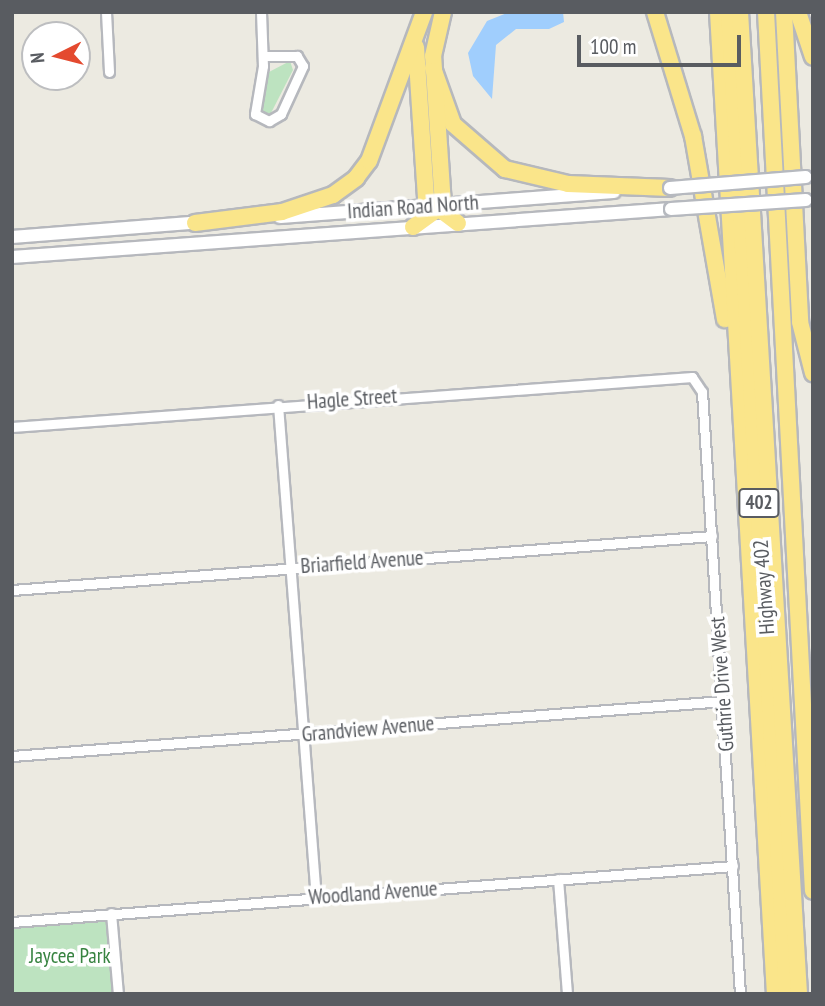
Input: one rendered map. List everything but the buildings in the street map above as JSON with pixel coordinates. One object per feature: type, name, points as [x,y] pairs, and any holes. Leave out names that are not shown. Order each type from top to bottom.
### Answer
[{"type":"highway","points":[[437,208],[433,68],[443,12]]},
{"type":"highway","points":[[655,12],[693,136],[738,419]]},
{"type":"highway","points":[[718,12],[738,419],[775,994]]},
{"type":"highway","name":"Highway 402","points":[[729,12],[787,994]]},
{"type":"highway","points":[[740,12],[799,994]]},
{"type":"highway","name":"Highway 402","points":[[766,12],[813,891]]},
{"type":"highway","points":[[784,12],[800,322],[813,373]]},
{"type":"highway","points":[[798,12],[813,57]]},
{"type":"highway","points":[[421,20],[416,94],[437,208],[458,223]]},
{"type":"highway","points":[[195,223],[282,212],[333,195],[356,178],[369,161],[421,20]]},
{"type":"highway","points":[[433,68],[453,124],[505,169],[568,184],[670,188]]},
{"type":"highway","points":[[413,227],[437,208]]},
{"type":"main road","name":"Indian Road North","points":[[12,237],[437,208],[809,177]]},
{"type":"main road","name":"Indian Road North","points":[[12,257],[809,199]]},
{"type":"street","points":[[106,12],[110,72]]},
{"type":"street","points":[[261,12],[263,56],[254,114],[269,121],[281,114],[303,66],[297,56],[263,56]]},
{"type":"street","name":"Hagle Street","points":[[12,426],[692,377]]},
{"type":"street","name":"Guthrie Drive West","points":[[692,377],[702,392],[740,994]]},
{"type":"street","points":[[278,405],[316,898]]},
{"type":"street","name":"Briarfield Avenue","points":[[12,590],[712,536]]},
{"type":"street","name":"Grandview Avenue","points":[[12,756],[723,701]]},
{"type":"street","name":"Woodland Avenue","points":[[12,922],[733,866]]},
{"type":"street","points":[[558,879],[567,994]]},
{"type":"street","points":[[111,913],[118,994]]},
{"type":"green space","points":[[290,61],[293,70],[271,113],[260,113],[269,72]]},
{"type":"green space","name":"Jaycee Park","points":[[106,916],[112,994],[12,994],[12,925]]},
{"type":"water","points":[[563,12],[564,22],[549,29],[516,29],[496,45],[492,99],[473,76],[468,53],[487,21],[507,13]]}]
